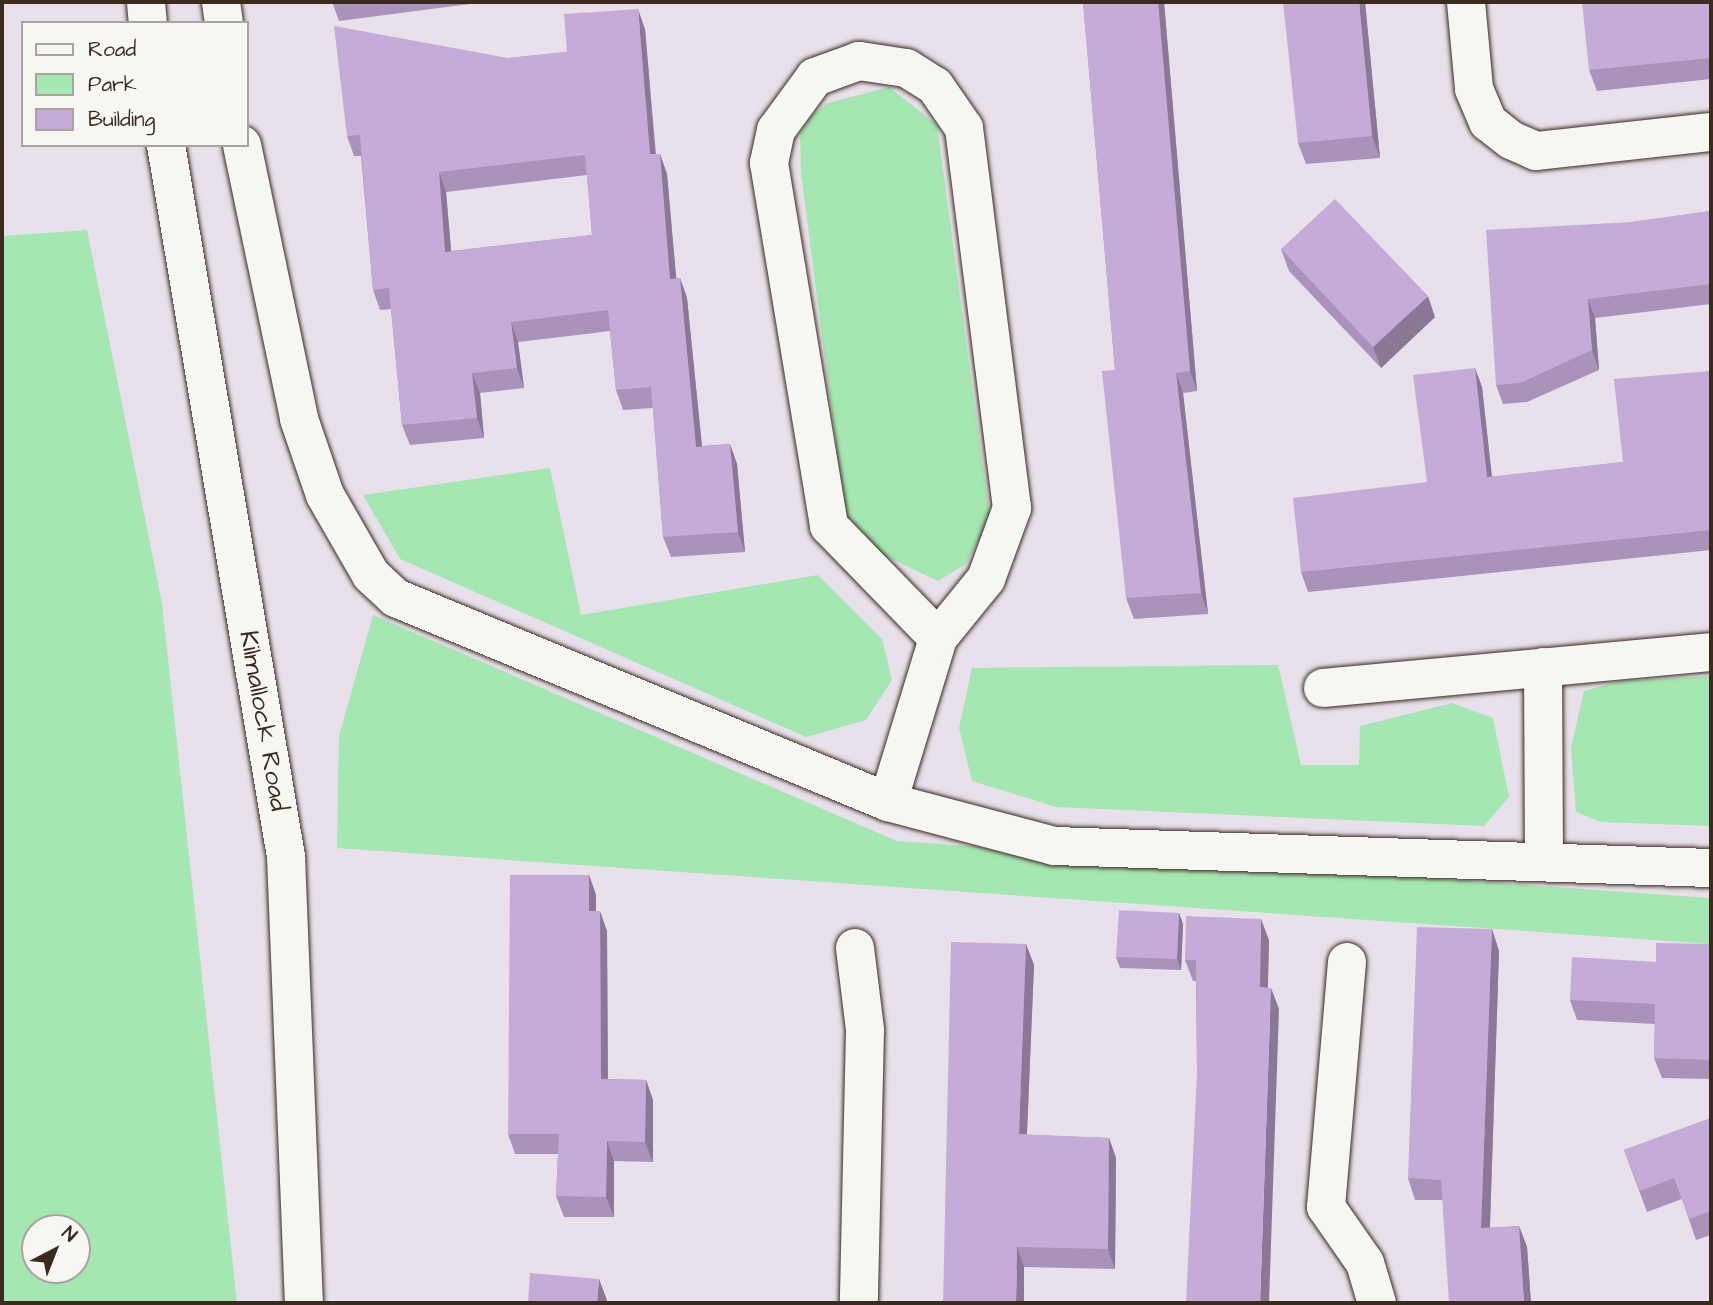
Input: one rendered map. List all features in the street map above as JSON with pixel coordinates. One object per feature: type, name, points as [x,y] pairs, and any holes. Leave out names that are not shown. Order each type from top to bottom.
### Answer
[{"type":"street","points":[[145,2],[148,21]]},
{"type":"street","points":[[221,2],[224,21]]},
{"type":"street","points":[[1466,2],[1474,89],[1488,122],[1511,140],[1536,150],[1711,132]]},
{"type":"street","points":[[888,802],[938,638],[986,579],[1013,508],[964,128],[935,86],[906,68],[859,61],[815,77],[776,130],[769,163],[828,526],[938,638]]},
{"type":"street","name":"Kilmallock Road","points":[[166,147],[286,857],[304,1303]]},
{"type":"street","points":[[242,147],[299,419],[325,495],[371,575],[396,598],[888,802],[1054,846],[1711,868]]},
{"type":"street","points":[[1323,688],[1711,652]]},
{"type":"street","points":[[1543,667],[1544,862]]},
{"type":"street","points":[[855,948],[865,1030],[859,1303]]},
{"type":"street","points":[[1347,962],[1326,1207],[1365,1263],[1377,1303]]},
{"type":"green space","points":[[889,87],[937,125],[990,518],[966,564],[938,581],[879,553],[845,513],[801,173],[800,134],[811,116],[828,103]]},
{"type":"green space","points":[[87,230],[162,603],[237,1303],[2,1303],[2,236]]},
{"type":"green space","points":[[550,468],[581,615],[818,575],[882,639],[892,680],[866,720],[806,737],[400,559],[363,495]]},
{"type":"green space","points":[[373,615],[897,841],[1711,898],[1711,944],[337,848],[339,736]]},
{"type":"green space","points":[[1278,665],[1301,765],[1359,765],[1360,726],[1452,703],[1493,718],[1509,797],[1484,826],[1056,807],[972,781],[959,728],[972,668]]},
{"type":"green space","points":[[1711,676],[1711,826],[1601,822],[1576,812],[1571,748],[1584,691],[1620,681]]},
{"type":"building","points":[[1083,2],[1158,2],[1190,371],[1176,373],[1201,593],[1126,598],[1102,371],[1115,370]]},
{"type":"building","points":[[1283,2],[1359,2],[1372,136],[1298,143]]},
{"type":"building","points":[[1582,2],[1711,2],[1711,58],[1589,70]]},
{"type":"building","points":[[638,9],[650,154],[660,154],[670,279],[680,278],[696,447],[730,444],[738,532],[663,537],[651,387],[616,390],[608,310],[511,322],[517,368],[472,373],[477,418],[402,425],[389,288],[373,290],[360,135],[347,136],[334,26],[508,58],[567,52],[564,14]],"holes":[[[585,155],[592,235],[445,252],[439,172]]]},
{"type":"building","points":[[1335,199],[1428,296],[1373,347],[1281,249]]},
{"type":"building","points":[[1711,211],[1711,284],[1588,299],[1592,350],[1520,383],[1496,385],[1486,230],[1632,222]]},
{"type":"building","points":[[1475,368],[1487,477],[1623,462],[1614,379],[1711,371],[1711,530],[1301,572],[1293,498],[1427,482],[1413,375]]},
{"type":"building","points":[[510,875],[589,875],[589,911],[600,911],[601,1079],[646,1080],[645,1142],[607,1141],[606,1197],[556,1196],[559,1134],[508,1134]]},
{"type":"building","points":[[1119,910],[1179,913],[1177,959],[1116,957]]},
{"type":"building","points":[[1186,916],[1261,919],[1260,987],[1271,988],[1260,1303],[1186,1303],[1197,1072],[1196,960],[1185,960]]},
{"type":"building","points":[[1417,927],[1492,929],[1481,1228],[1519,1226],[1524,1303],[1449,1303],[1441,1180],[1408,1178]]},
{"type":"building","points":[[951,942],[1026,944],[1019,1134],[1109,1138],[1108,1249],[1017,1247],[1016,1303],[943,1303]]},
{"type":"building","points":[[1656,943],[1711,944],[1711,1060],[1654,1058],[1655,1004],[1570,1000],[1572,957],[1656,962]]},
{"type":"building","points":[[1711,1118],[1711,1211],[1689,1219],[1674,1178],[1640,1191],[1624,1150]]},
{"type":"building","points":[[530,1273],[599,1279],[597,1303],[528,1303]]}]
